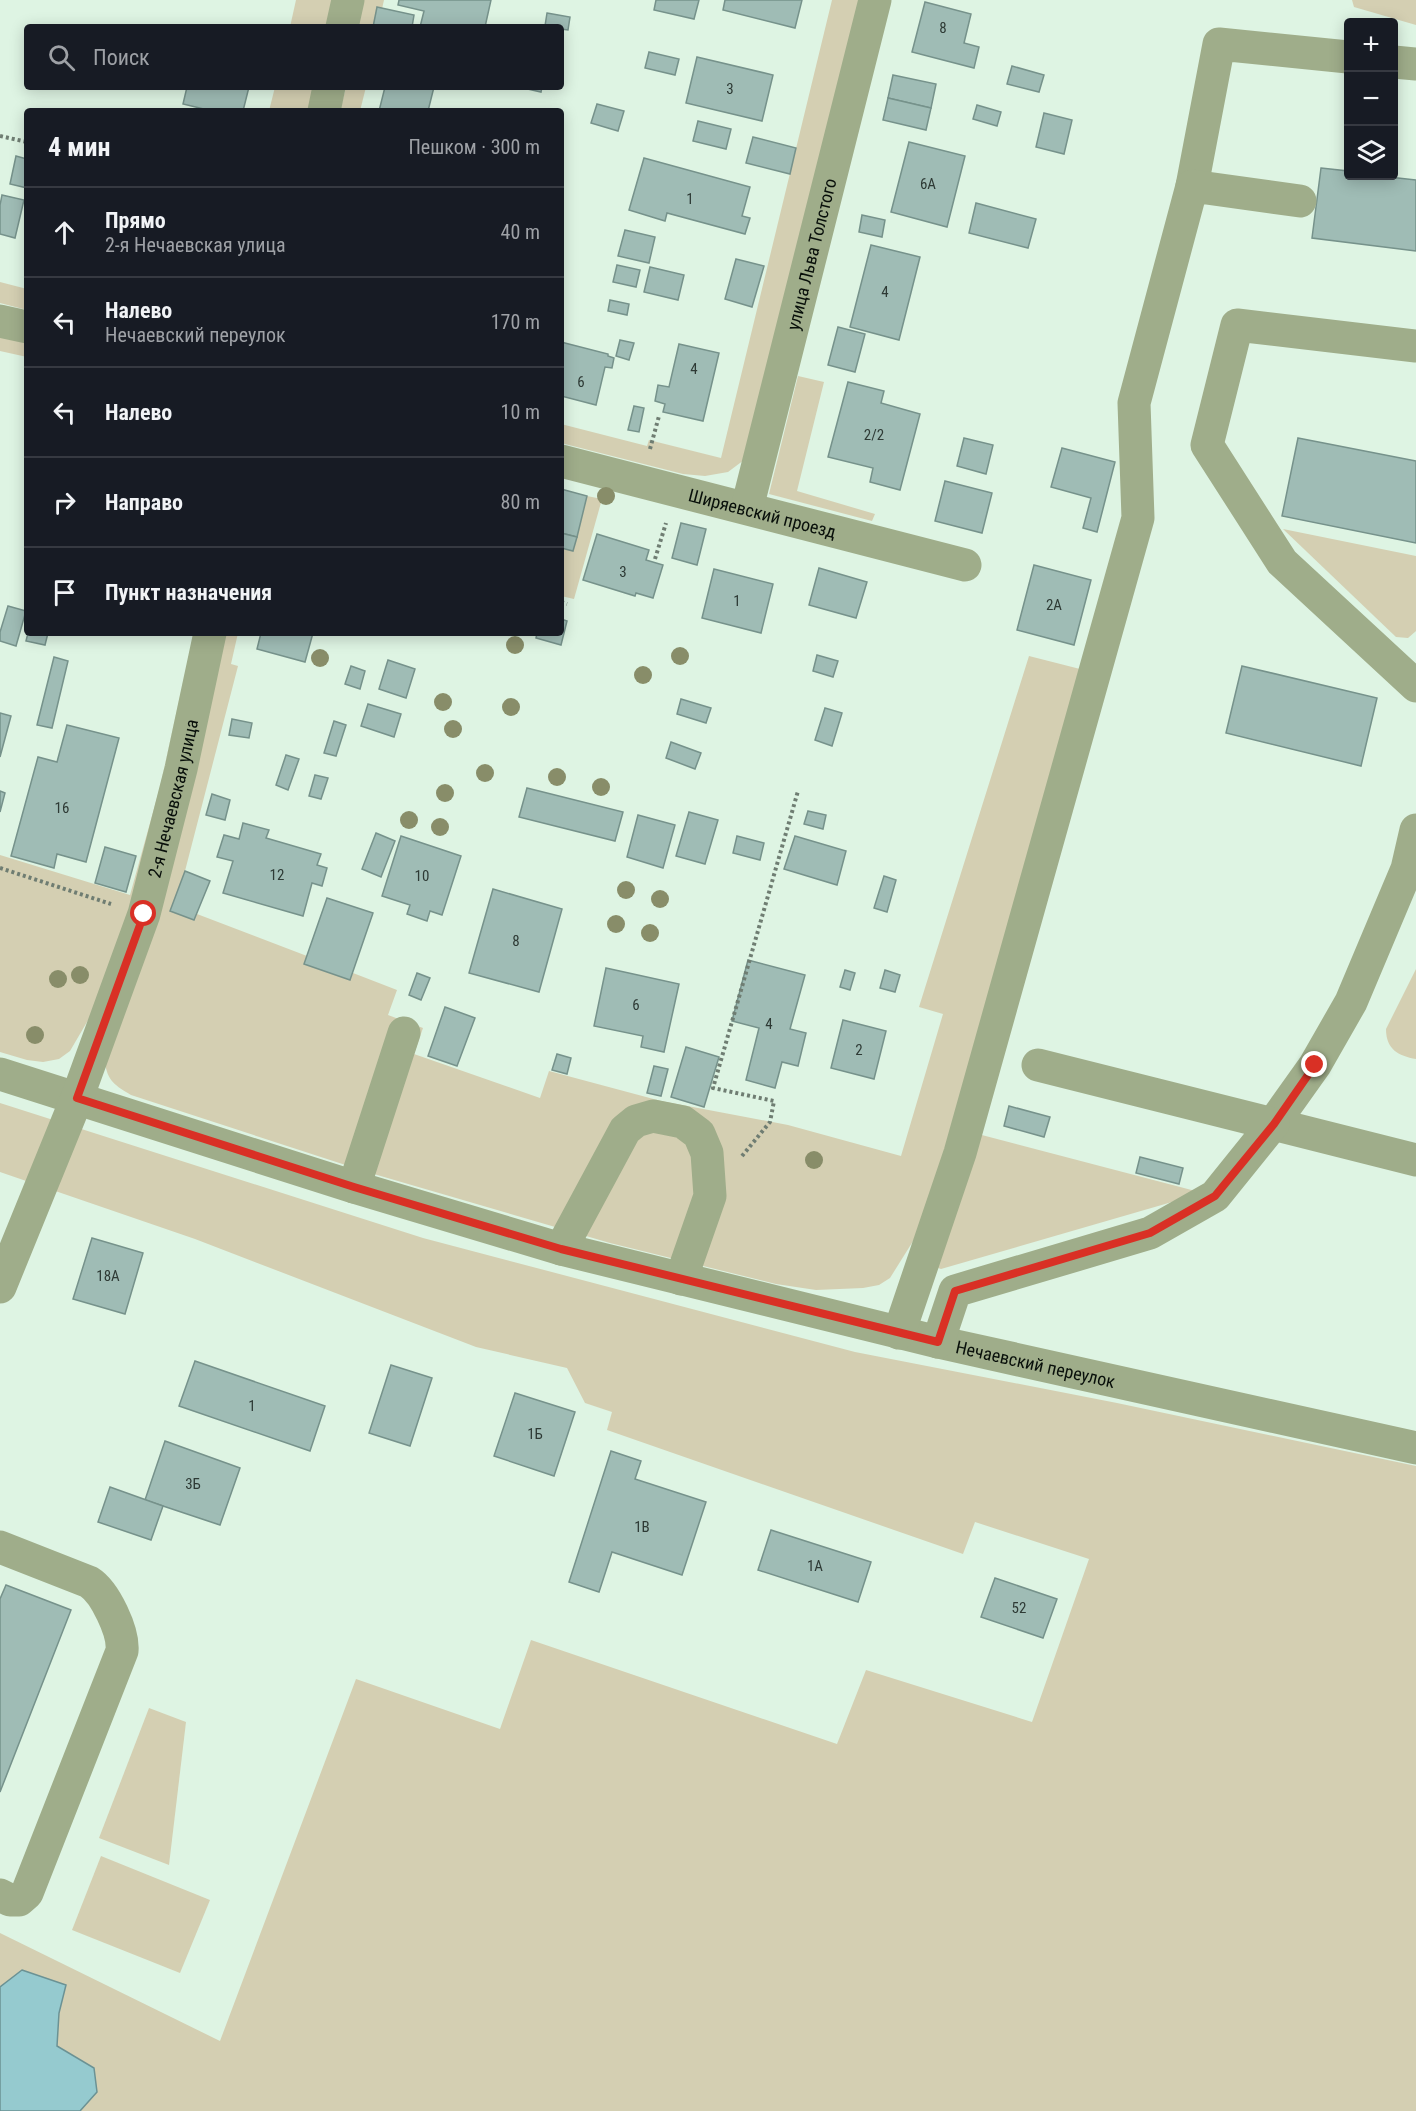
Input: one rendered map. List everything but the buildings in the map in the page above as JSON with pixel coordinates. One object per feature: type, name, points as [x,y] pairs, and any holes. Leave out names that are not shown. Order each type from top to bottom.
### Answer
[{"type":"street","points":[[343,24],[348,0]]},
{"type":"street","name":"улица Льва Толстого","points":[[747,508],[875,0]]},
{"type":"street","points":[[899,1333],[960,1153],[1138,518],[1134,403],[1192,186],[1220,44],[1344,57]]},
{"type":"street","points":[[1398,62],[1416,64]]},
{"type":"street","points":[[325,108],[328,90]]},
{"type":"street","points":[[1192,186],[1300,201]]},
{"type":"street","points":[[0,321],[24,326]]},
{"type":"street","points":[[1416,346],[1237,325],[1208,445],[1282,562],[1416,686]]},
{"type":"street","name":"Ширяевский проезд","points":[[564,462],[965,566]]},
{"type":"street","name":"2-я Нечаевская улица","points":[[0,1287],[10,1238],[77,1098],[144,914],[181,769],[209,636]]},
{"type":"street","points":[[938,1342],[955,1291],[1150,1233],[1215,1196],[1274,1124],[1315,1065],[1351,1002],[1412,867],[1416,830]]},
{"type":"street","points":[[354,1187],[404,1033]]},
{"type":"street","points":[[1038,1065],[1416,1161]]},
{"type":"street","name":"Нечаевский переулок","points":[[0,1074],[354,1187],[561,1249],[899,1333],[1416,1448]]},
{"type":"street","points":[[561,1249],[625,1130],[636,1120],[653,1116],[683,1122],[699,1134],[707,1153],[710,1196],[681,1279]]},
{"type":"street","points":[[0,1547],[89,1582],[96,1587],[123,1642],[122,1651],[27,1893],[19,1900],[10,1900],[0,1895]]},
{"type":"path","points":[[0,136],[24,141]]},
{"type":"path","points":[[652,441],[659,416]]},
{"type":"path","points":[[655,560],[668,516]]},
{"type":"path","points":[[710,1196],[770,1122],[774,1101],[713,1088],[798,791]]},
{"type":"path","points":[[0,868],[144,914]]},
{"type":"shaded area","points":[[296,0],[333,0],[328,24],[291,24]]},
{"type":"shaded area","points":[[364,0],[384,0],[379,24],[359,24]]},
{"type":"shaded area","points":[[832,0],[859,0],[744,460],[728,472],[705,476],[683,474],[564,444],[564,425],[647,446],[649,440],[721,458]]},
{"type":"shaded area","points":[[1352,0],[1416,0],[1416,25],[1398,18],[1354,7]]},
{"type":"shaded area","points":[[274,90],[313,90],[310,108],[270,108]]},
{"type":"shaded area","points":[[345,90],[365,90],[361,108],[341,108]]},
{"type":"shaded area","points":[[0,282],[24,288],[24,309],[0,303]]},
{"type":"shaded area","points":[[0,332],[24,338],[24,356],[0,351]]},
{"type":"shaded area","points":[[798,376],[824,382],[797,491],[875,514],[872,521],[769,494]]},
{"type":"shaded area","points":[[587,496],[602,499],[574,599],[564,597],[564,549],[573,551]]},
{"type":"shaded area","points":[[1283,529],[1416,556],[1416,631],[1408,638],[1396,637]]},
{"type":"shaded area","points":[[193,636],[136,898],[94,1010],[70,1051],[59,1059],[43,1062],[0,1052],[0,855],[130,895],[160,787]]},
{"type":"shaded area","points":[[223,636],[237,636],[231,664],[238,666],[185,871],[170,911],[194,920],[197,914],[307,956],[304,964],[350,980],[353,973],[397,990],[388,1015],[423,1028],[414,1054],[540,1098],[549,1071],[661,1101],[788,1125],[901,1156],[943,1014],[919,1007],[1029,656],[1080,669],[940,1179],[915,1238],[890,1278],[879,1285],[816,1290],[776,1284],[610,1243],[367,1172],[131,1095],[113,1082],[105,1062]]},
{"type":"shaded area","points":[[1416,969],[1416,1059],[1394,1050],[1388,1042],[1386,1029]]},
{"type":"shaded area","points":[[0,1103],[423,1238],[855,1352],[1117,1403],[1416,1466],[1416,2111],[80,2111],[97,2092],[94,2068],[57,2046],[59,2013],[66,1985],[22,1971],[0,1987],[0,1933],[220,2041],[356,1679],[500,1729],[531,1640],[837,1744],[866,1670],[1032,1722],[1089,1559],[975,1522],[963,1554],[607,1430],[612,1412],[585,1403],[567,1368],[476,1347],[195,1239],[0,1172]]},
{"type":"shaded area","points":[[978,1134],[1203,1193],[941,1269],[935,1267]]},
{"type":"shaded area","points":[[149,1708],[186,1722],[169,1865],[99,1838]]},
{"type":"shaded area","points":[[101,1856],[210,1900],[180,1973],[72,1930]]},
{"type":"water","points":[[22,1970],[66,1985],[59,2013],[57,2046],[94,2068],[97,2092],[80,2111],[0,2111],[0,1987]]},
{"type":"route","points":[[144,914],[77,1098],[354,1187],[561,1249],[938,1342],[955,1291],[1150,1233],[1215,1196],[1274,1124],[1315,1065]]}]
